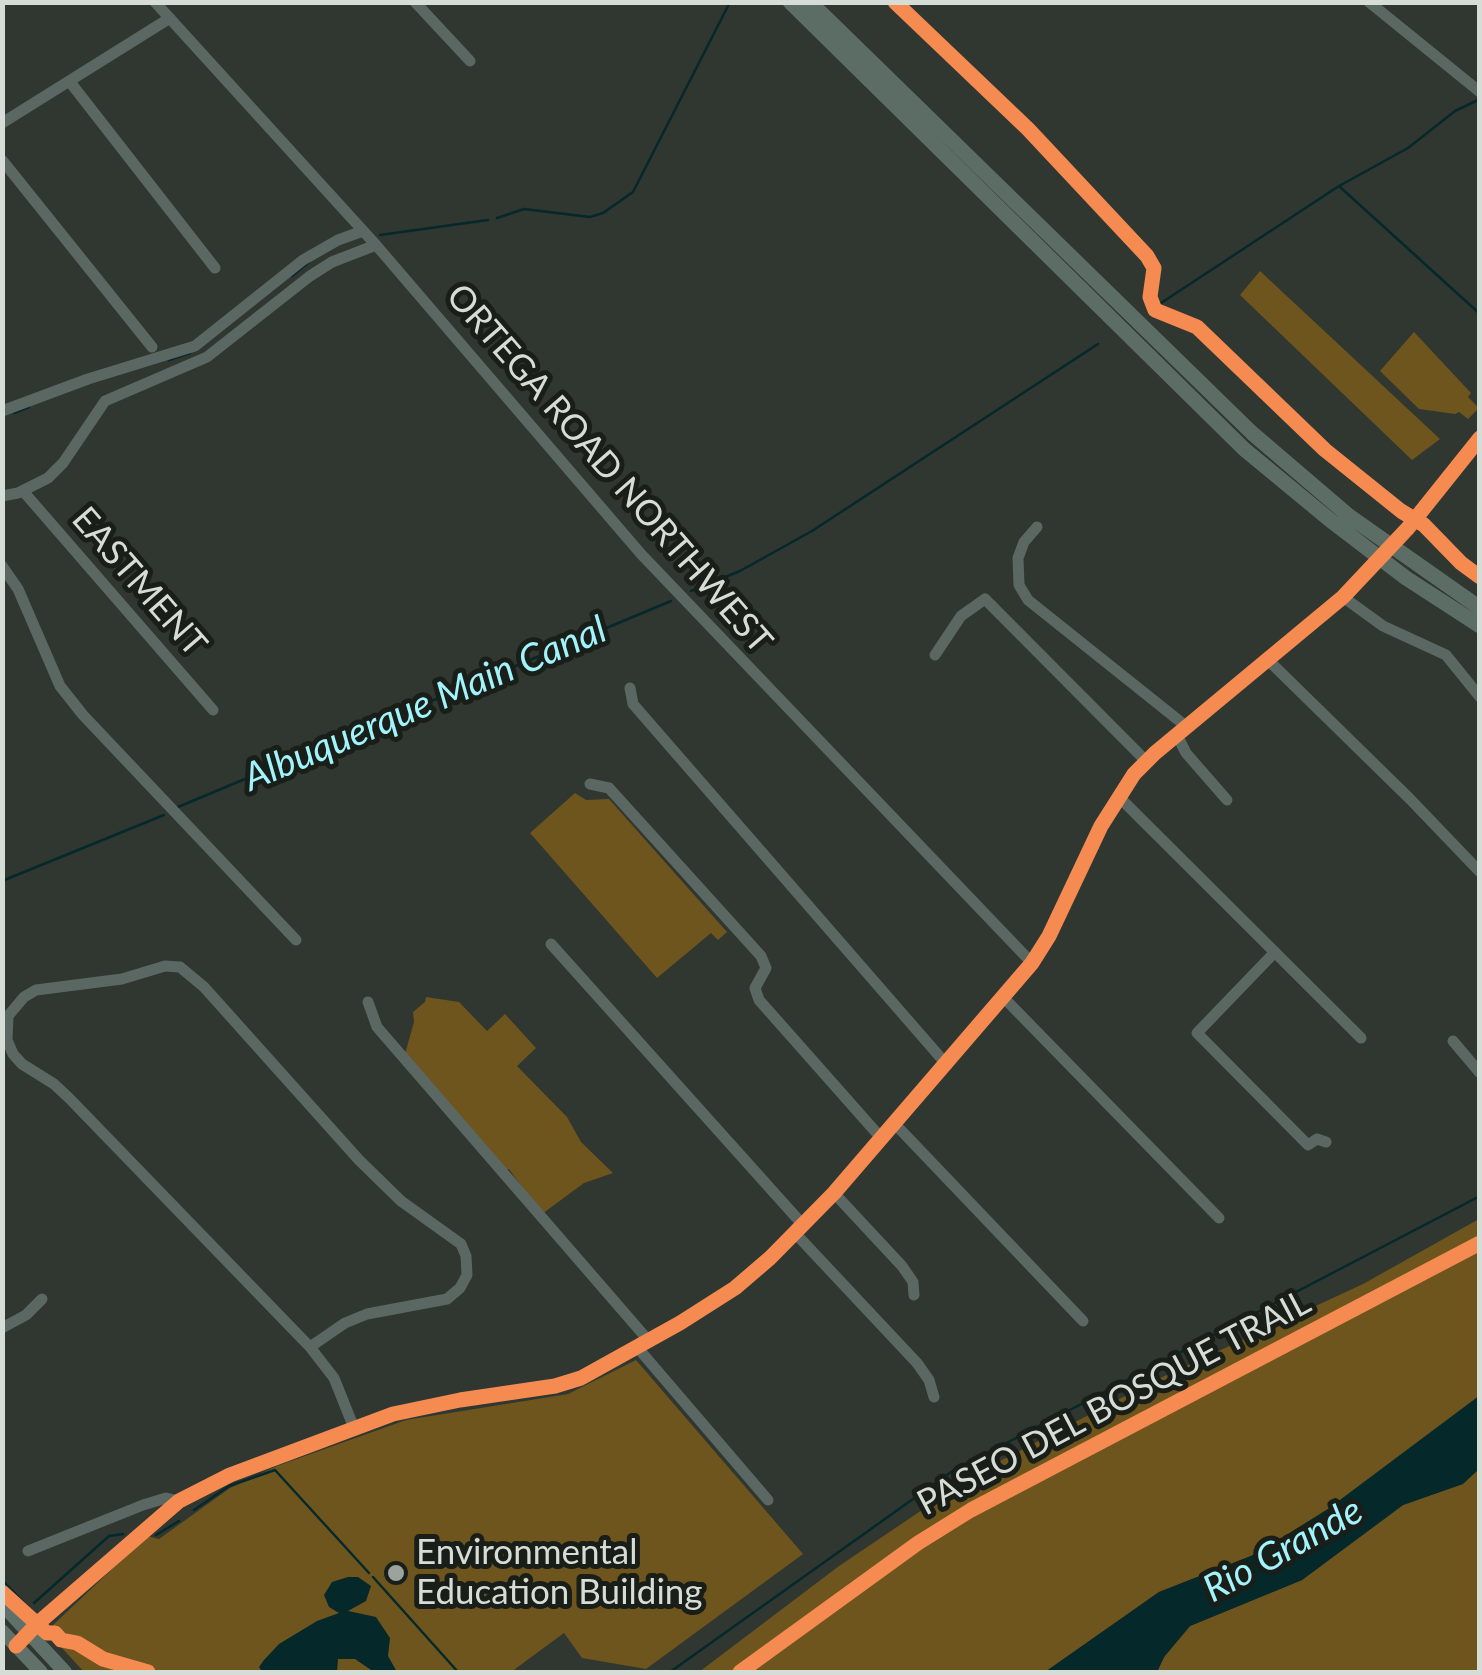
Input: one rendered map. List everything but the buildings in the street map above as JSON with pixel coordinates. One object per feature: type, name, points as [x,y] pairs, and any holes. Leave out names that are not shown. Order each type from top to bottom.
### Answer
[{"type":"highway","points":[[790,2],[1244,448],[1375,555],[1480,626]]},
{"type":"highway","points":[[810,2],[1252,433],[1349,516],[1480,608]]},
{"type":"main road","points":[[2,1604],[65,1672]]},
{"type":"main road","points":[[2,1631],[40,1672]]},
{"type":"street","name":"ORTEGA ROAD NORTHWEST","points":[[155,2],[363,230],[640,554],[1032,962]]},
{"type":"street","points":[[415,2],[470,60]]},
{"type":"street","points":[[1370,2],[1480,92]]},
{"type":"street","points":[[2,122],[170,18]]},
{"type":"street","points":[[70,82],[215,268]]},
{"type":"street","points":[[2,160],[152,347]]},
{"type":"street","points":[[2,411],[195,346],[304,260],[363,230]]},
{"type":"street","points":[[2,496],[48,478],[104,400],[207,357],[310,276],[332,262],[376,245]]},
{"type":"street","points":[[16,1646],[179,1501],[230,1475],[393,1414],[581,1378],[735,1288],[834,1193],[1004,998],[1049,936],[1118,796],[1146,762],[1342,597],[1398,538],[1480,438]]},
{"type":"street","name":"EASTMENT","points":[[24,490],[214,710]]},
{"type":"street","points":[[1037,527],[1024,542],[1018,558],[1019,585],[1028,600],[1182,731],[1186,753],[1227,800]]},
{"type":"street","points":[[2,566],[18,589],[60,686],[83,716],[296,940]]},
{"type":"street","points":[[1342,597],[1383,626],[1446,655],[1480,697]]},
{"type":"street","points":[[935,655],[961,616],[986,599],[1146,762]]},
{"type":"street","points":[[1268,660],[1480,872]]},
{"type":"street","points":[[630,688],[633,704],[947,1065]]},
{"type":"street","points":[[590,784],[609,788],[761,956],[766,968],[755,988],[759,1000],[882,1139]]},
{"type":"street","points":[[1118,796],[1361,1038]]},
{"type":"street","points":[[552,944],[917,1363],[929,1380],[934,1397]]},
{"type":"street","points":[[1275,952],[1197,1033],[1308,1145],[1317,1139],[1326,1142]]},
{"type":"street","points":[[310,1346],[367,1314],[448,1299],[467,1274],[461,1244],[401,1201],[359,1160],[204,987],[180,966],[165,966],[122,979],[36,990],[24,996],[8,1016],[7,1040],[22,1064],[69,1098],[310,1346],[334,1378],[354,1428]]},
{"type":"street","points":[[1004,998],[1219,1218]]},
{"type":"street","points":[[368,1002],[377,1026],[768,1500]]},
{"type":"street","points":[[1453,1041],[1480,1073]]},
{"type":"street","points":[[895,1124],[1083,1321]]},
{"type":"street","points":[[834,1193],[902,1266],[913,1282],[914,1295]]},
{"type":"street","points":[[2,1328],[26,1316],[42,1299]]},
{"type":"street","points":[[28,1551],[143,1505],[166,1498],[179,1501]]},
{"type":"shaded area","points":[[1260,271],[1440,439],[1412,460],[1240,295]]},
{"type":"shaded area","points":[[1414,332],[1471,393],[1468,397],[1479,408],[1468,419],[1459,412],[1419,409],[1380,371]]},
{"type":"shaded area","points":[[575,793],[586,800],[609,799],[727,932],[718,940],[711,933],[657,978],[530,833]]},
{"type":"shaded area","points":[[426,997],[459,1002],[487,1031],[505,1014],[536,1048],[517,1066],[567,1117],[581,1142],[613,1173],[584,1183],[542,1214],[509,1169],[504,1171],[405,1054],[413,1012]]},
{"type":"shaded area","points":[[1479,1219],[1479,1396],[1328,1509],[1256,1554],[1159,1592],[1045,1672],[699,1672],[839,1566],[977,1473],[1156,1380],[1363,1284]]},
{"type":"shaded area","points":[[636,1360],[803,1554],[646,1669],[582,1658],[564,1633],[511,1672],[84,1672],[51,1636],[53,1625],[147,1536],[159,1539],[230,1488],[277,1466],[406,1420],[568,1394]]},
{"type":"shaded area","points":[[1479,1469],[1479,1672],[1157,1672],[1164,1657],[1190,1626],[1302,1580],[1403,1505],[1462,1484]]},
{"type":"water","name":"Rio Grande","points":[[1479,1396],[1479,1469],[1463,1484],[1403,1505],[1302,1580],[1190,1626],[1164,1657],[1157,1672],[1045,1672],[1159,1592],[1256,1554],[1328,1509]]},
{"type":"water","points":[[358,1577],[371,1586],[366,1601],[348,1611],[376,1617],[390,1638],[388,1656],[397,1672],[374,1672],[355,1659],[338,1659],[337,1672],[262,1672],[259,1667],[279,1644],[339,1613],[329,1607],[324,1595],[332,1582]]},
{"type":"waterway","points":[[497,218],[524,209],[590,217],[603,213],[633,192],[730,2]]},
{"type":"waterway","name":"Albuquerque Main Canal","points":[[1158,305],[1339,186],[1408,148],[1455,111],[1478,100]]},
{"type":"waterway","name":"Albuquerque Main Canal","points":[[1340,187],[1480,314]]},
{"type":"waterway","points":[[380,235],[488,220]]},
{"type":"waterway","points":[[292,276],[309,262]]},
{"type":"waterway","name":"Albuquerque Main Canal","points":[[691,591],[740,571],[812,531],[1098,344]]},
{"type":"waterway","points":[[169,360],[190,353]]},
{"type":"waterway","points":[[14,413],[29,407]]},
{"type":"waterway","name":"Albuquerque Main Canal","points":[[178,807],[671,601]]},
{"type":"waterway","name":"Albuquerque Main Canal","points":[[2,881],[164,815]]},
{"type":"waterway","points":[[670,1672],[951,1472],[1480,1196]]},
{"type":"waterway","points":[[194,1510],[229,1486],[275,1470],[369,1573]]},
{"type":"waterway","points":[[156,1535],[179,1521]]},
{"type":"waterway","points":[[34,1603],[109,1536],[123,1534]]},
{"type":"waterway","points":[[373,1577],[458,1672]]},
{"type":"waterway","points":[[2,1580],[28,1607]]},
{"type":"cycle path","points":[[895,2],[1028,129],[1147,256],[1154,268],[1150,297],[1155,310],[1197,327],[1325,450],[1424,525],[1480,577]]},
{"type":"cycle path","points":[[16,1646],[179,1501],[230,1475],[393,1414],[581,1378],[735,1288],[834,1193],[1032,963],[1049,936],[1101,826],[1134,774],[1343,597],[1408,528],[1480,438]]},
{"type":"cycle path","name":"PASEO DEL BOSQUE TRAIL","points":[[740,1672],[918,1543],[971,1510],[1480,1243]]},
{"type":"cycle path","points":[[2,1592],[47,1633],[77,1643],[103,1659],[148,1672]]},
{"type":"place","name":"Environmental Education Building","points":[[396,1573]]}]
